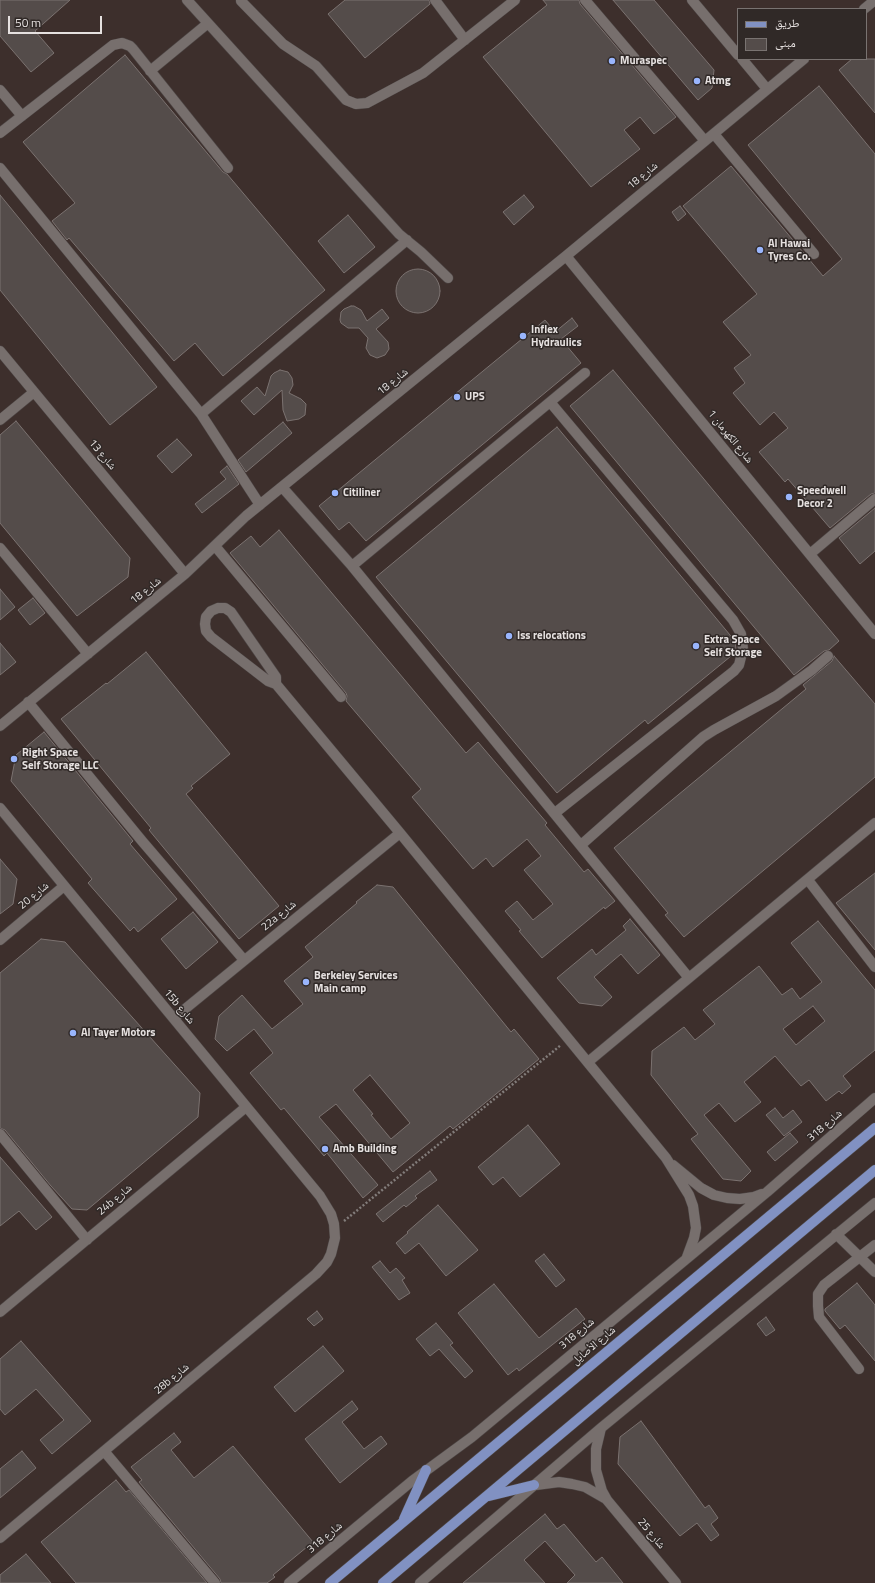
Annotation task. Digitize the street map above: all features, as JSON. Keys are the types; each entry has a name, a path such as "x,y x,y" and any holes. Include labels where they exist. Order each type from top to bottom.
{"main road":[{"name":"شارع الأصايل","path":"330,1583 875,1128"},
{"path":"383,1583 875,1170"},
{"path":"402,1523 426,1470"},
{"path":"487,1496 534,1485"}],"street":[{"path":"187,0 207,24 399,234 448,278"},
{"path":"435,0 465,40"},
{"path":"242,1 283,44 316,66 346,100 356,104 367,103 423,73 515,0"},
{"path":"585,0 705,141"},
{"path":"692,0 737,54"},
{"path":"865,8 875,0"},
{"path":"150,71 207,24"},
{"path":"0,133 113,45 122,43 130,46 228,168"},
{"path":"743,60 767,90"},
{"name":"شارع 18","path":"0,726 185,574 233,528 260,505 566,256 803,60"},
{"path":"0,90 22,116"},
{"path":"714,134 814,254"},
{"path":"0,168 201,414 260,505"},
{"path":"201,414 407,240"},
{"name":"شارع الكهرمان 1","path":"566,256 875,634"},
{"name":"شارع 13","path":"0,351 185,574"},
{"path":"352,566 585,373"},
{"path":"0,420 34,392"},
{"path":"550,402 736,624 741,634 743,649 739,665 734,671 556,813"},
{"path":"282,487 352,566 556,813 689,978"},
{"path":"810,554 875,499"},
{"path":"215,546 341,697"},
{"path":"0,548 88,654"},
{"path":"276,684 270,683 211,637 206,631 205,624 206,617 211,611 218,608 225,608 232,612 276,677 276,684 666,1158 689,1196 695,1216 694,1238 686,1259"},
{"path":"581,845 703,737 720,726 776,696 812,670 828,656"},
{"path":"28,702 142,841 244,960"},
{"name":"15b شارع","path":"0,808 320,1196 326,1205 334,1227"},
{"path":"588,1062 875,824"},
{"name":"22a شارع","path":"174,1018 400,833"},
{"path":"808,880 875,967"},
{"name":"شارع 20","path":"0,940 64,886"},
{"name":"شارع 318","path":"289,1583 426,1470 472,1437 767,1192 875,1098"},
{"name":"24b شارع","path":"0,1312 246,1107"},
{"path":"0,1134 87,1240"},
{"path":"666,1158 701,1188 714,1195 740,1199 754,1197 767,1192"},
{"path":"420,1583 601,1428 875,1202"},
{"name":"28b شارع","path":"0,1538 322,1269 334,1246 334,1227"},
{"path":"836,1234 875,1272"},
{"path":"859,1368 819,1317 818,1294 824,1285 875,1245"},
{"name":"شارع 25","path":"601,1428 596,1449 596,1470 600,1486 607,1500 676,1583"},
{"path":"104,1451 215,1583"},
{"name":"شارع 25","path":"534,1485 546,1483 572,1484 585,1487 607,1500"}],"path":[{"path":"334,1227 568,1039"}],"shaded area":[{"path":"0,0 875,0 875,1583 0,1583"}],"building":[{"path":"0,0 70,0 35,31 54,53 31,72 0,36"},
{"path":"345,0 429,0 430,4 365,58 328,14"},
{"path":"543,0 579,0 580,4 676,117 654,134 640,117 624,130 640,149 591,187 483,57 547,5"},
{"path":"613,0 654,0 714,70 712,88 698,100"},
{"path":"125,55 325,290 223,376 195,343 174,361 69,238 67,240 52,221 75,203 23,142"},
{"path":"875,59 875,113 839,70 851,60"},
{"path":"819,86 875,154 875,493 871,494 830,528 788,479 785,482 759,452 788,428 774,412 760,425 733,393 745,383 734,368 751,355 723,322 757,294 683,206 731,166 823,276 842,259 748,145"},
{"path":"0,195 157,387 110,425 0,290"},
{"path":"524,195 534,207 514,225 503,212"},
{"path":"680,206 686,214 678,221 672,212"},
{"path":"348,215 375,247 344,273 318,241"},
{"path":"418,269 430,273 436,279 440,291 436,303 430,309 418,313 406,309 400,303 396,291 400,279 406,273"},
{"path":"351,306 361,310 367,321 382,309 389,318 376,329 388,342 389,349 385,355 377,358 370,355 366,348 368,338 359,328 348,328 341,323 341,312"},
{"path":"572,318 578,326 561,339 581,363 366,541 349,522 339,530 319,506 545,320 555,332"},
{"path":"280,370 288,372 292,378 293,385 289,393 301,399 306,404 305,415 299,419 287,421 283,410 282,390 254,415 241,401 257,387 265,396 271,376"},
{"path":"613,370 839,641 794,675 570,406"},
{"path":"16,421 130,558 128,577 77,616 0,523 0,435"},
{"path":"283,422 292,433 246,472 238,460"},
{"path":"557,427 735,641 736,652 648,724 645,720 557,793 376,577"},
{"path":"177,439 192,455 172,473 157,456"},
{"path":"227,466 239,484 202,513 195,504 226,479 220,472"},
{"path":"875,508 875,551 860,564 839,538"},
{"path":"279,530 466,753 478,742 547,823 545,825 584,872 588,869 615,901 605,909 604,907 542,958 519,931 521,930 505,911 517,901 533,920 553,904 524,870 541,856 527,839 493,867 486,858 473,869 412,797 421,789 346,701 346,693 230,553 251,536 260,547"},
{"path":"0,589 15,607 0,620"},
{"path":"33,598 45,613 30,625 18,610"},
{"path":"0,643 16,662 0,675"},
{"path":"146,652 230,754 191,786 193,788 186,794 279,906 239,939 149,830 151,828 61,719"},
{"path":"834,656 875,704 875,777 684,937 665,915 668,913 614,848 806,689 803,685 832,661"},
{"path":"44,732 133,841 130,844 177,899 138,932 134,927 130,931 88,883 92,879 11,781 16,755"},
{"path":"0,859 17,879 13,904 0,914"},
{"path":"875,873 875,950 836,903"},
{"path":"377,885 393,887 511,1032 514,1029 539,1059 453,1129 450,1126 393,1172 336,1104 319,1117 378,1185 363,1198 327,1153 324,1156 284,1108 281,1110 250,1073 273,1053 254,1029 227,1051 215,1039 219,1016 242,995 272,1029 303,1004 284,981 313,957 305,947 357,903 356,902","holes":["370,1075 410,1123 391,1139 353,1090"]},
{"path":"193,912 218,942 186,969 161,939"},
{"path":"630,919 660,955 638,974 621,954 594,977 612,997 602,1006 579,1003 557,978 592,949 596,955 626,930 623,926"},
{"path":"818,921 875,990 875,1050 843,1076 851,1086 842,1094 839,1091 826,1101 809,1080 801,1086 775,1056 744,1082 761,1102 735,1122 719,1103 704,1115 751,1171 741,1181 723,1179 691,1139 698,1134 651,1075 652,1051 684,1027 695,1040 715,1024 703,1010 759,966 782,995 792,988 800,999 822,982 791,943","holes":["813,1006 825,1021 796,1045 783,1029"]},
{"name":"Al Tayer Motors","path":"41,939 65,942 200,1093 198,1117 87,1210 72,1209 5,1130 0,1128 0,973"},
{"path":"775,1108 783,1118 793,1110 802,1122 784,1136 766,1115"},
{"path":"528,1125 560,1164 520,1197 503,1177 493,1185 478,1167"},
{"path":"790,1133 798,1142 775,1161 767,1152"},
{"path":"0,1157 52,1217 36,1230 19,1211 0,1226"},
{"path":"430,1171 437,1180 415,1196 417,1198 406,1207 404,1205 383,1222 376,1214"},
{"path":"438,1205 478,1250 446,1276 419,1243 405,1254 396,1243"},
{"path":"544,1254 565,1280 556,1287 535,1261"},
{"path":"380,1261 390,1273 396,1268 405,1278 402,1280 410,1293 399,1300 372,1267"},
{"path":"857,1283 875,1305 875,1361 845,1325 840,1329 825,1311 825,1309"},
{"path":"494,1284 539,1338 576,1308 585,1319 519,1371 517,1368 508,1375 458,1313"},
{"path":"317,1311 323,1319 314,1326 307,1319"},
{"path":"766,1317 775,1330 766,1336 757,1324"},
{"path":"436,1323 453,1343 450,1345 473,1371 465,1378 439,1349 430,1356 416,1339"},
{"path":"21,1341 91,1421 52,1454 40,1440 64,1420 36,1389 5,1415 0,1409 0,1359"},
{"path":"323,1346 344,1371 295,1412 274,1387"},
{"path":"352,1401 358,1409 342,1422 364,1449 381,1436 387,1444 340,1483 305,1439"},
{"path":"641,1421 705,1508 709,1505 718,1518 711,1524 719,1535 711,1541 697,1523 680,1536 618,1464 620,1437"},
{"path":"174,1433 181,1442 171,1450 194,1478 233,1446 313,1542 273,1575 275,1577 267,1583 221,1583 220,1579 139,1482 142,1480 131,1467"},
{"path":"22,1451 36,1468 0,1498 0,1469"},
{"path":"116,1480 126,1492 129,1490 207,1583 76,1583 41,1542"},
{"path":"545,1514 557,1529 564,1524 596,1562 602,1557 623,1583 567,1583 575,1575 545,1541 524,1560 545,1583 463,1583"},
{"path":"26,1554 51,1583 0,1583 0,1575"}],"place":[{"name":"Muraspec","path":"612,61"},
{"name":"Atmg","path":"697,81"},
{"name":"Al Hawai Tyres Co.","path":"760,250"},
{"name":"Inflex Hydraulics","path":"523,336"},
{"name":"UPS","path":"457,397"},
{"name":"Citiliner","path":"335,493"},
{"name":"Speedwell Decor 2","path":"789,497"},
{"name":"Iss relocations","path":"509,636"},
{"name":"Extra Space Self Storage","path":"696,646"},
{"name":"Right Space Self Storage LLC","path":"14,759"},
{"name":"Berkeley Services Main camp","path":"306,982"},
{"name":"Al Tayer Motors","path":"73,1033"},
{"name":"Amb Building","path":"325,1149"}]}
